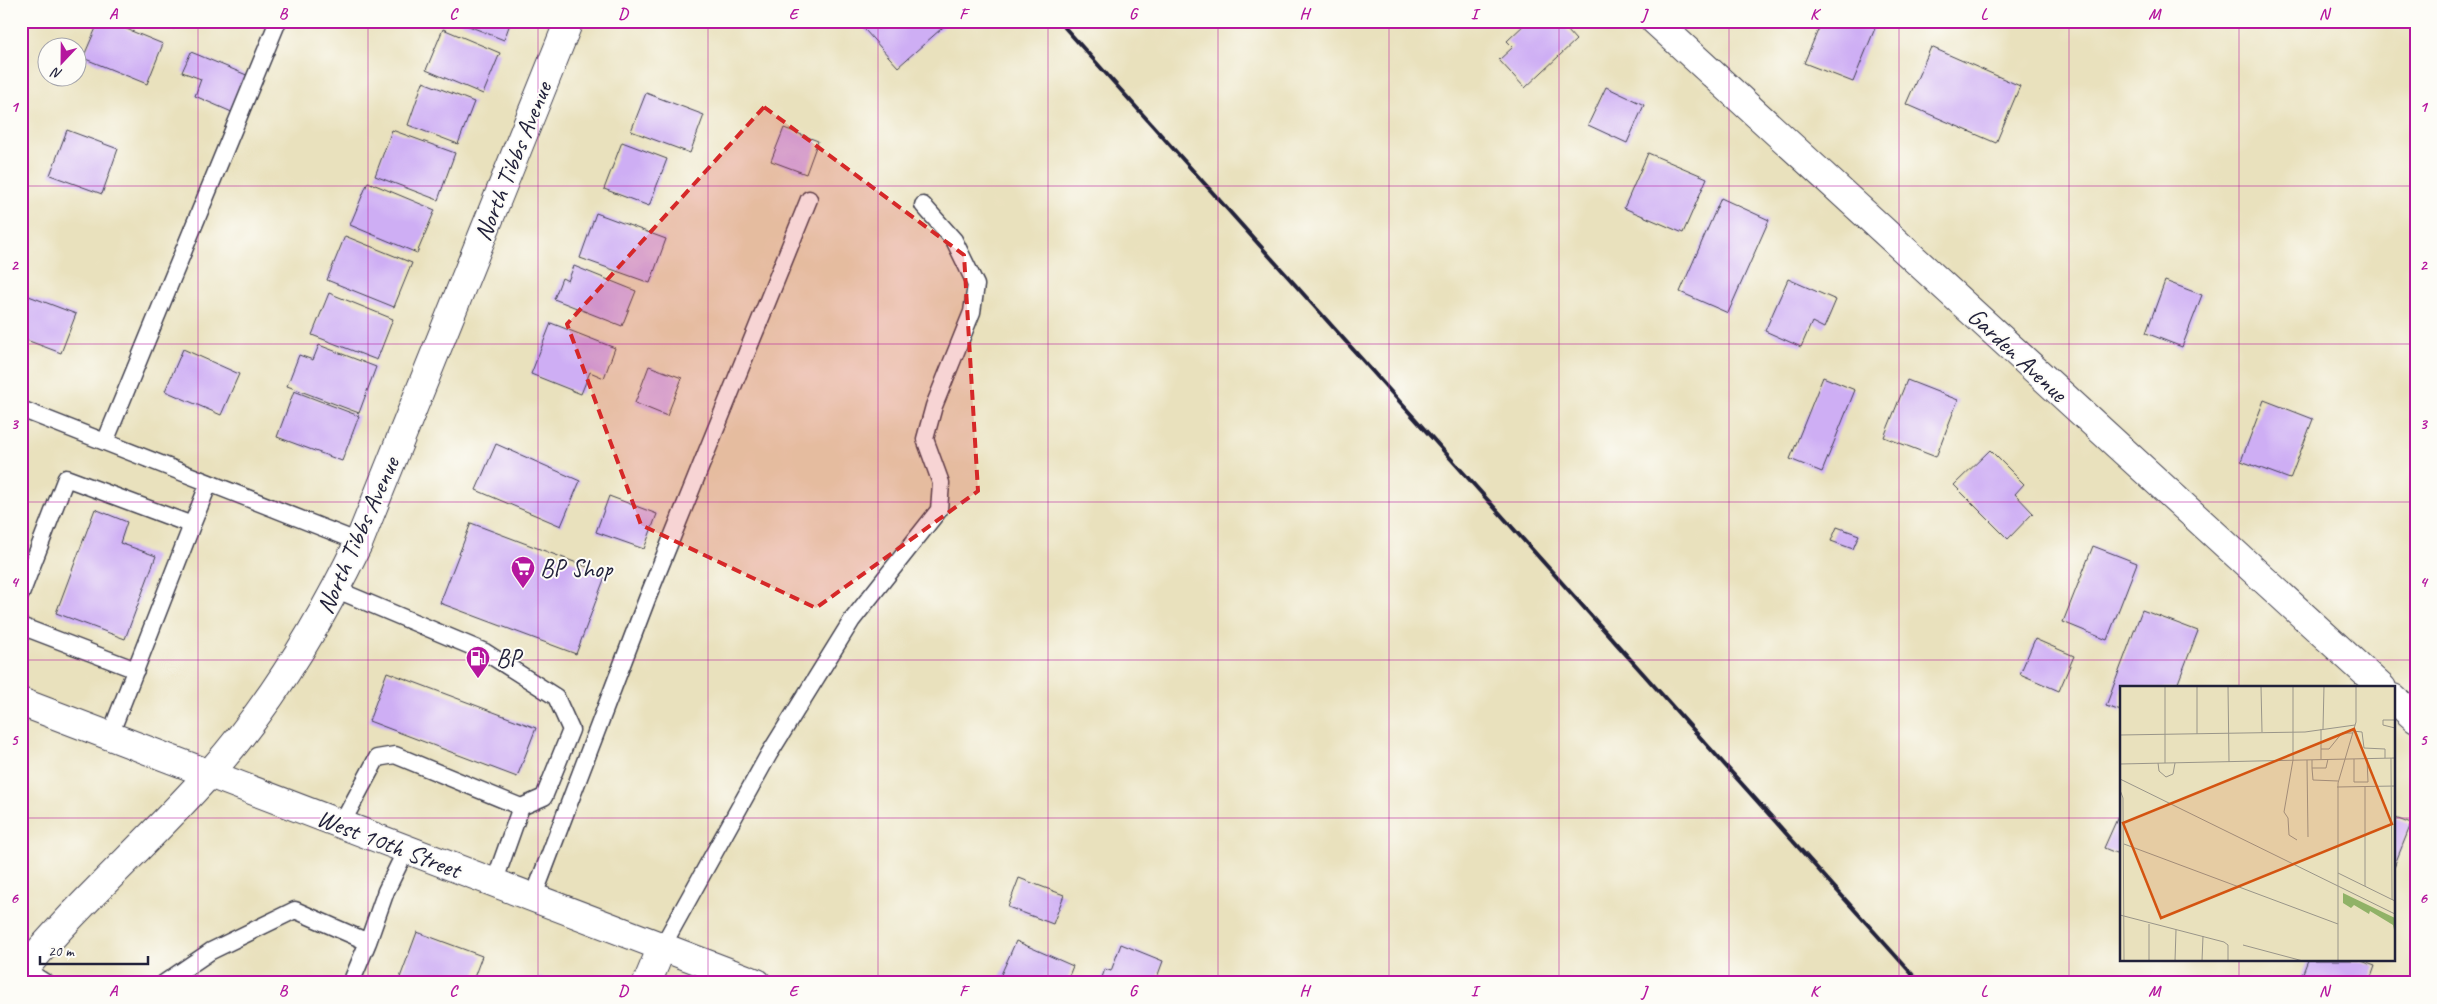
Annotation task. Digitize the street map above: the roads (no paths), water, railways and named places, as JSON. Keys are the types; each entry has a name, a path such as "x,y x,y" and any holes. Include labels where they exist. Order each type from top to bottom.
{"street":[{"name":"North Tibbs Avenue","path":"30,975 47,943 210,774 271,695 323,614 359,542 569,21"},
{"name":"Garden Avenue","path":"1655,21 2380,686"},
{"path":"2394,699 2416,719"},
{"name":"West 10th Street","path":"21,702 757,983"},
{"path":"648,983 662,947"}],"lane":[{"path":"106,442 278,21"},
{"path":"533,898 647,599 809,199"},
{"path":"662,947 769,754 852,620 939,510 941,483 926,439 934,406 972,312 976,285 954,240 923,205"},
{"path":"21,409 359,542"},
{"path":"21,594 66,478 192,525"},
{"path":"110,735 209,483"},
{"path":"335,589 485,652 556,697 571,730 544,796 521,807 494,883"},
{"path":"21,626 136,670"},
{"path":"341,825 377,758 396,755 521,807"},
{"path":"351,983 386,891 406,850"},
{"path":"164,983 211,950 295,910 368,942"}],"railway":[{"path":"1059,21 1920,983"}],"place":[{"name":"BP Shop","path":"523,589"},
{"name":"BP","path":"478,679"}]}
